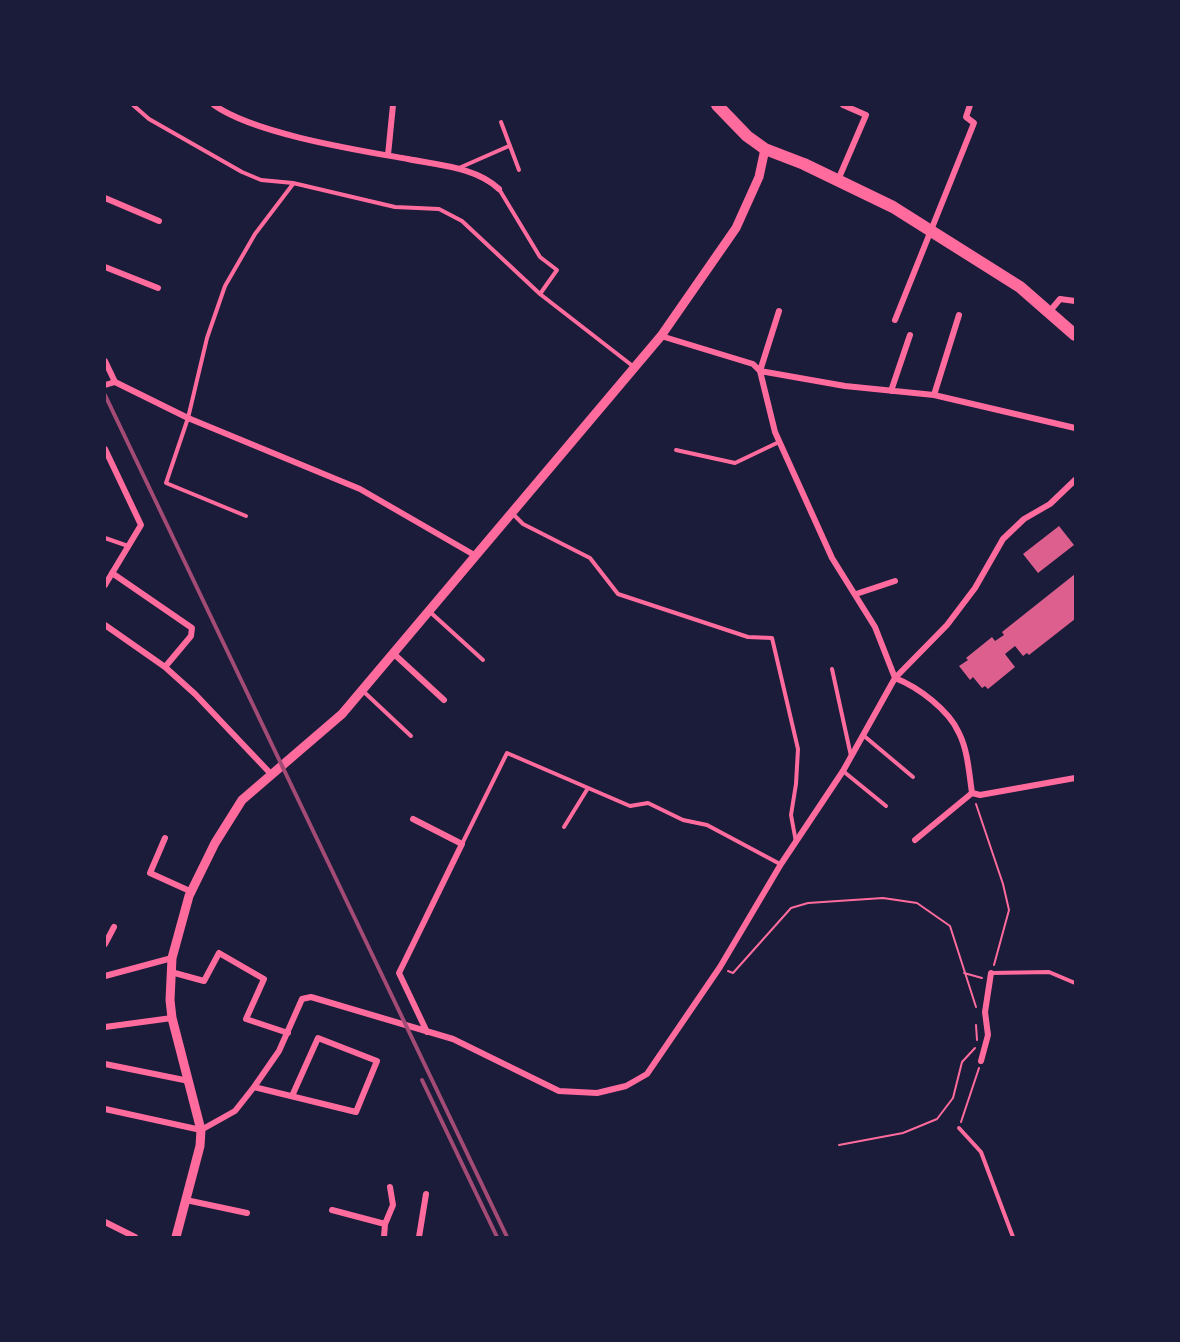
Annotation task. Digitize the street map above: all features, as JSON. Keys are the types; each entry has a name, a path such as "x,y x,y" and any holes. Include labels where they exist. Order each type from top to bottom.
{"main road":[{"path":"717,105 747,136 765,149 838,180 893,207 930,229 1020,287 1075,335"}],"street":[{"path":"214,105 255,124 388,155 459,168 491,181 499,189"},
{"path":"388,155 393,105"},
{"path":"838,180 866,115 843,105"},
{"path":"895,320 974,123 966,117 969,105"},
{"path":"176,1237 200,1146 201,1130 172,1018 172,958 192,892 215,843 242,800 270,773 342,714 661,336 736,228 759,177 765,149"},
{"path":"105,198 159,221"},
{"path":"105,267 158,288"},
{"path":"1050,311 1060,299 1075,301"},
{"path":"760,371 778,311"},
{"path":"934,395 959,315"},
{"path":"891,390 910,335"},
{"path":"661,336 753,364 760,371 779,442 832,558 875,627 896,678 909,683 941,709 959,732 972,793"},
{"path":"105,361 110,383 360,489 476,556"},
{"path":"760,371 934,395 1075,428"},
{"path":"105,449 141,525 105,585"},
{"path":"105,1109 201,1130 235,1111 254,1087 288,1033 302,999 311,997 381,1020 453,1039 559,1091 597,1094 626,1086 647,1074 720,967 781,864 843,771 896,678 947,625 975,588 1003,540 1024,519 1050,504 1075,480"},
{"path":"112,573 192,628 192,636 165,668"},
{"path":"856,594 895,581"},
{"path":"105,625 165,668 195,694 270,773"},
{"path":"394,654 444,700"},
{"path":"972,793 980,795 1075,778"},
{"path":"915,840 972,793"},
{"path":"413,819 462,844 399,973 427,1032"},
{"path":"165,838 150,873 192,892"},
{"path":"105,944 114,927"},
{"path":"171,972 204,981 219,953 264,979 246,1019 288,1033"},
{"path":"105,976 172,958"},
{"path":"981,1061 988,1035 985,1012 990,976"},
{"path":"105,1027 172,1018"},
{"path":"254,1087 356,1112 378,1061 318,1038 292,1096"},
{"path":"105,1064 189,1081"},
{"path":"384,1237 385,1224 393,1205 390,1187"},
{"path":"420,1237 426,1194"},
{"path":"186,1200 247,1213"},
{"path":"332,1210 385,1224"},
{"path":"105,1222 135,1237"}],"lane":[{"path":"133,105 149,119 242,172 261,180 293,183 395,207 439,209 462,221 540,294 635,368"},
{"path":"501,123 519,170"},
{"path":"459,168 509,146"},
{"path":"246,516 166,483 188,418 207,338 225,285 255,234 293,183"},
{"path":"499,189 540,257 557,270 540,294"},
{"path":"676,450 735,463 779,442"},
{"path":"512,513 524,524 590,558 618,594 748,637 772,638 798,749 791,815 796,842"},
{"path":"105,538 128,546"},
{"path":"429,611 483,660"},
{"path":"832,669 851,757"},
{"path":"362,690 411,736"},
{"path":"863,735 913,777"},
{"path":"462,844 507,753 630,806 648,803 683,820 707,825 781,864"},
{"path":"843,771 886,806"},
{"path":"564,827 588,788"},
{"path":"990,976 1049,972 1075,983"},
{"path":"959,1128 981,1152 1012,1237"}],"path":[{"path":"964,973 990,976 999,953 1009,910 1003,884 972,793"},
{"path":"720,967 733,973 791,908 808,903 883,898 917,903 950,926 976,1007 977,1046 962,1062 953,1098 937,1119 903,1132 839,1145"},
{"path":"959,1128 981,1061"}],"building":[{"path":"1059,526 1074,545 1038,573 1023,554"},
{"path":"1075,574 1075,619 1029,655 1027,653 1023,656 1015,646 1005,654 1015,667 988,689 985,686 982,688 973,677 970,680 959,666 968,660 966,658 992,637 995,641 1004,635 1002,632"}],"railway":[{"path":"105,395 507,1237"},
{"path":"422,1080 497,1237"}]}
